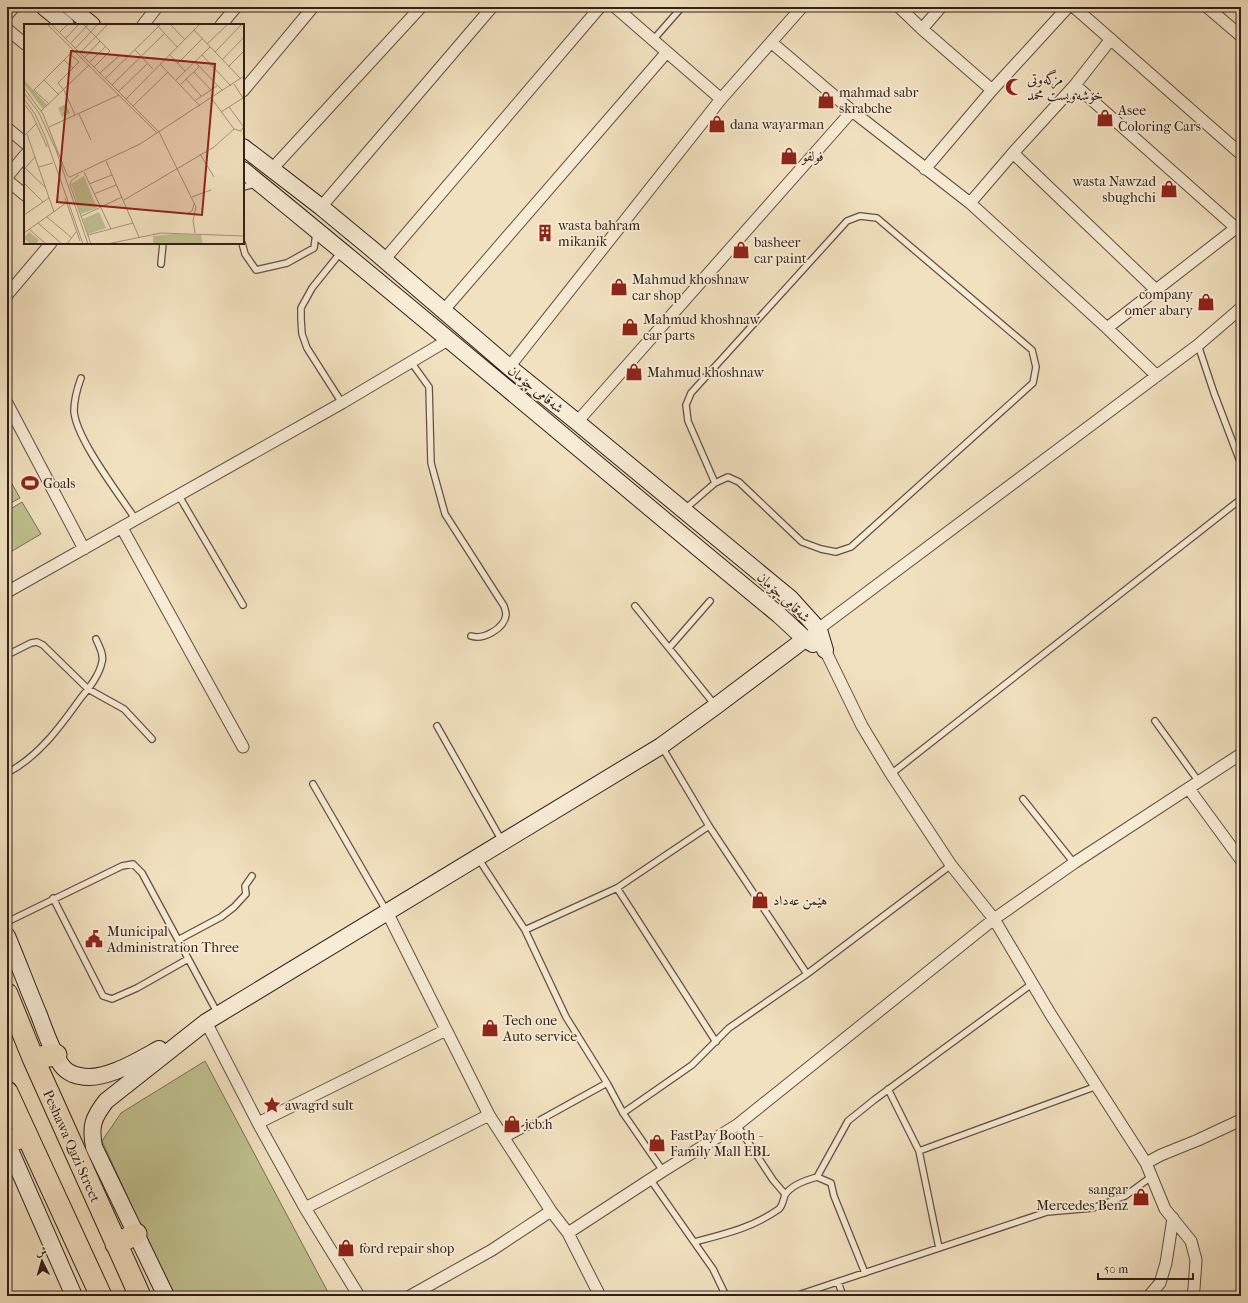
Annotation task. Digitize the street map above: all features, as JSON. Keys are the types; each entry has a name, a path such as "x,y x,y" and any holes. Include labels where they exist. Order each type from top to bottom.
{"highway":[{"name":"Peshawa Qazi Street","path":"7,994 33,1058 140,1296"},
{"path":"33,1058 56,1055"},
{"path":"7,1092 101,1296"},
{"path":"7,1143 26,1135"},
{"path":"116,1244 136,1234"}],"street":[{"path":"7,15 14,7"},
{"path":"44,7 65,24"},
{"path":"144,24 157,7"},
{"path":"222,24 236,7"},
{"path":"244,90 313,7"},
{"path":"272,169 421,7"},
{"path":"321,207 492,7"},
{"path":"384,260 600,7"},
{"path":"615,7 721,99"},
{"path":"509,367 721,99 802,7"},
{"path":"900,7 922,29 992,90"},
{"path":"922,29 941,7"},
{"path":"925,168 992,90 1068,7"},
{"path":"1074,7 1241,154"},
{"path":"1208,7 1241,36"},
{"path":"78,9 91,24"},
{"path":"7,29 24,43"},
{"path":"970,203 1074,85 1111,39"},
{"path":"771,42 852,111 970,203 1107,328 1157,376"},
{"path":"443,311 666,52"},
{"path":"1074,85 1238,226 1107,328"},
{"path":"577,422 852,111"},
{"path":"7,128 24,142"},
{"name":"شەقامی چۆمان","path":"244,147 321,207 509,367 791,599 819,630 825,650"},
{"path":"1013,153 1156,290"},
{"path":"24,156 7,179 24,194"},
{"name":"شەقامی چۆمان","path":"244,171 316,231 342,250 779,615 805,639 825,650"},
{"path":"282,202 294,186"},
{"path":"7,295 50,244"},
{"path":"7,936 60,1064 70,1073 81,1077 101,1075 134,1063 207,1022 661,746 819,630 1157,376 1198,345 1241,308"},
{"path":"7,592 342,403 448,340"},
{"path":"7,403 84,549"},
{"path":"122,528 243,747"},
{"path":"779,615 791,599"},
{"path":"825,650 862,726 891,774 951,865 994,919 1051,1015 1146,1163 1166,1208 1191,1241 1196,1260 1194,1289 1192,1296"},
{"path":"568,1233 737,1125 994,919 1074,863 1241,754"},
{"path":"1189,788 1241,860"},
{"path":"386,912 488,1115 551,1211 568,1233 600,1296"},
{"path":"207,1022 258,1123 305,1208 359,1296"},
{"path":"166,1296 94,1147 92,1136 94,1118 106,1101 207,1022"},
{"path":"258,1123 446,1030"},
{"path":"305,1208 488,1115"},
{"path":"1146,1163 1241,1120"},
{"path":"7,1143 74,1296"},
{"path":"410,1296 492,1250 551,1211"},
{"path":"1149,1296 1160,1283 1166,1263 1173,1218"}],"lane":[{"path":"653,40 682,7"},
{"path":"244,187 260,184"},
{"path":"683,510 715,483 728,477 739,482 802,542 820,549 836,552 851,547 1033,383 1036,367 1032,350 877,218 860,216 847,221 691,393 686,405 688,421 715,483"},
{"path":"242,244 245,254 256,270 287,263 314,248 316,231"},
{"path":"161,264 163,244"},
{"path":"342,250 312,288 301,308 300,319 302,334 307,348 342,403"},
{"path":"1198,345 1214,393 1241,464"},
{"path":"411,362 429,387 431,463 445,514 504,606 506,614 504,623 495,631 477,638 471,636"},
{"path":"81,378 74,396 74,412 81,433 91,452 136,520"},
{"path":"179,496 243,605"},
{"path":"891,774 1241,499"},
{"path":"669,648 710,601"},
{"path":"635,606 716,706"},
{"path":"7,773 18,767 42,746 66,719 88,689 99,671 102,660 102,652 96,639"},
{"path":"7,655 31,643 37,642 43,645 88,689 124,709 152,739"},
{"path":"1155,721 1199,782"},
{"path":"437,726 503,843"},
{"path":"661,746 709,826 807,974"},
{"path":"313,784 386,912"},
{"path":"1023,799 1074,863"},
{"path":"525,930 617,888 709,826"},
{"path":"478,857 525,930 566,1017 607,1083 623,1113 663,1171"},
{"path":"7,922 53,898 122,866 133,864 142,873 188,959 207,1022"},
{"path":"623,1113 692,1065 729,1028 807,974 951,865"},
{"path":"178,940 221,917 234,907 246,894 245,886 252,876"},
{"path":"617,888 716,1042"},
{"path":"53,898 103,996 112,999 137,988 188,959"},
{"path":"816,1177 848,1121 888,1089 1033,983"},
{"path":"504,1140 607,1083"},
{"path":"918,1150 1097,1086"},
{"path":"888,1089 918,1150 939,1248"},
{"path":"737,1125 773,1180 785,1194"},
{"path":"694,1242 743,1229 761,1221 781,1207 785,1194 801,1181 816,1177 831,1184 834,1196 865,1273"},
{"path":"795,1296 1047,1212 1093,1208 1125,1196 1151,1177"},
{"path":"650,1180 713,1269 726,1296"},
{"path":"838,1282 843,1296"}],"green space":[{"path":"7,475 20,498 7,505"},
{"path":"22,502 41,534 7,554 7,511"},
{"path":"205,1061 330,1296 173,1296 102,1141 121,1113"}],"place":[{"name":"مزگەوتی خۆشەویست محمد","path":"1014,87"},
{"name":"mahmad sabr skrabche","path":"826,100"},
{"name":"Asee Coloring Cars","path":"1105,118"},
{"name":"dana wayarman","path":"717,124"},
{"name":"فولفو","path":"789,156"},
{"name":"wasta Nawzad sbughchi","path":"1169,189"},
{"name":"wasta bahram mikanik","path":"545,233"},
{"name":"basheer car paint","path":"741,250"},
{"name":"Mahmud khoshnaw car shop","path":"619,287"},
{"name":"company omer abary","path":"1206,302"},
{"name":"Mahmud khoshnaw car parts","path":"630,327"},
{"name":"Mahmud khoshnaw","path":"634,372"},
{"name":"Goals","path":"30,483"},
{"name":"هێمن عەداد","path":"760,900"},
{"name":"Municipal Administration Three","path":"94,939"},
{"name":"Tech one Auto service","path":"490,1028"},
{"name":"awagrd sult","path":"272,1105"},
{"name":"jcb.h","path":"512,1124"},
{"name":"FastPay Booth - Family Mall EBL","path":"657,1143"},
{"name":"sangar Mercedes Benz","path":"1141,1197"},
{"name":"ford repair shop","path":"346,1248"}]}
